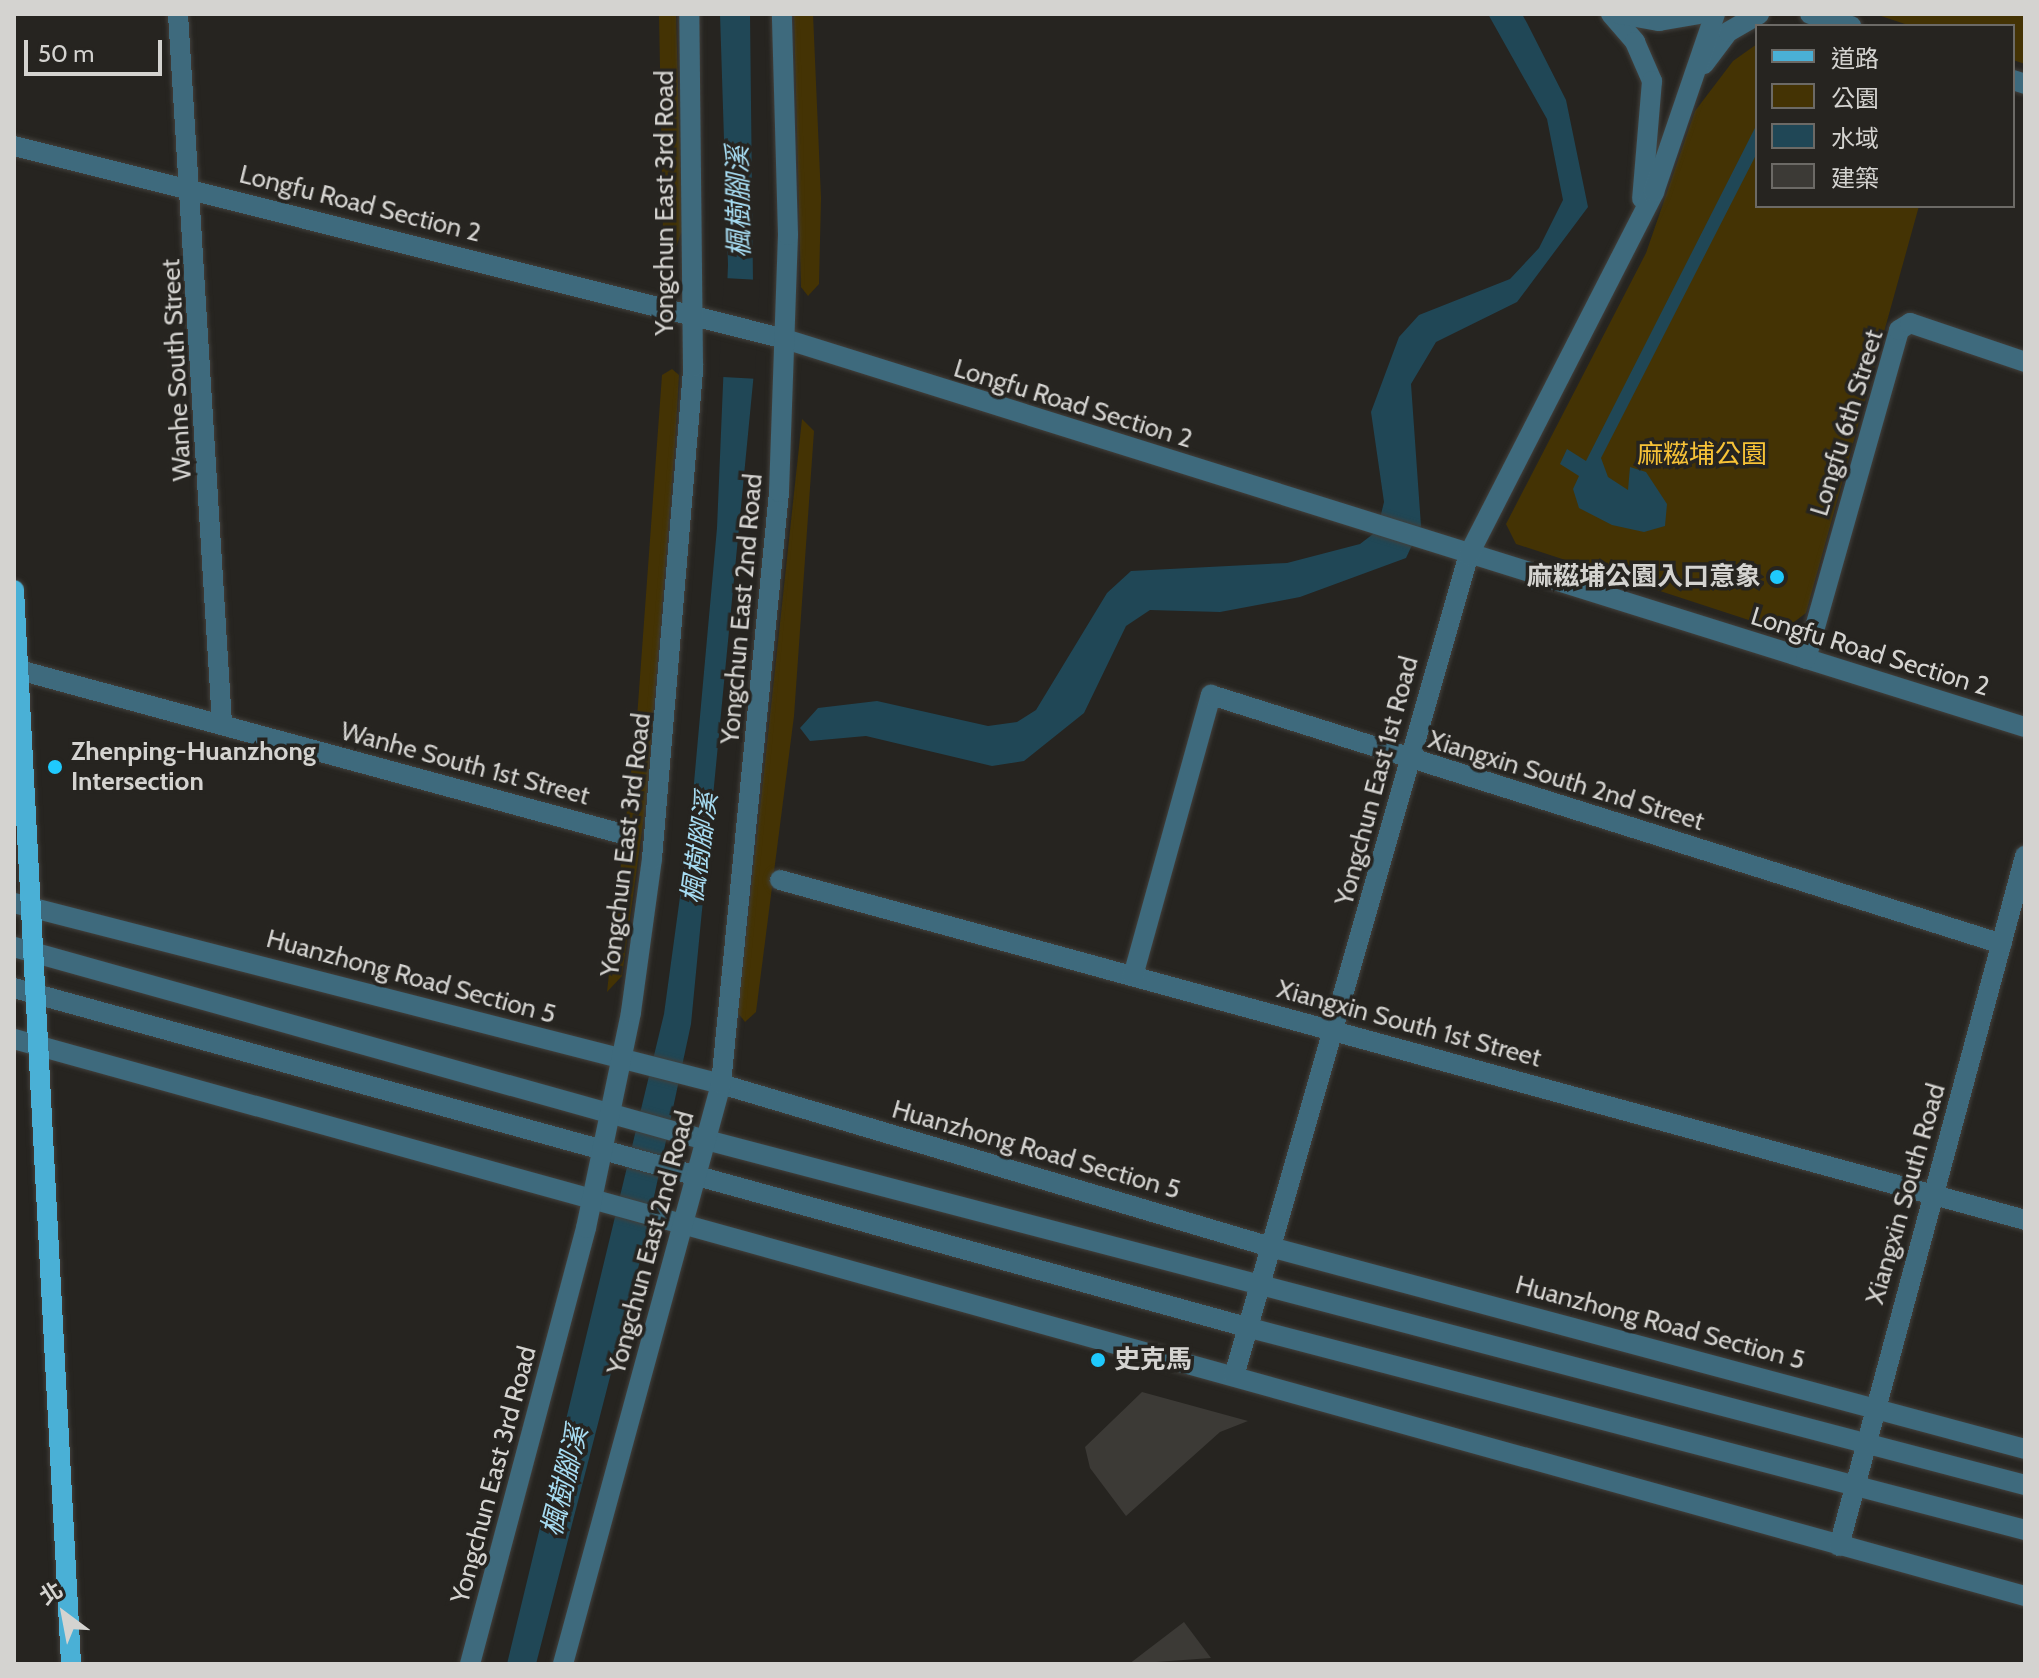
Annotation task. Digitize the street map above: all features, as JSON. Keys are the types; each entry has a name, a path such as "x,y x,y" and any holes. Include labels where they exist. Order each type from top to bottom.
{"main road":[{"path":"14,590 19,670 24,990 39,1046 71,1664"}],"street":[{"name":"Wanhe South Street","path":"178,14 222,724"},
{"name":"Yongchun East 3rd Road","path":"470,1664 592,1199 624,1060 674,664 692,314 689,14"},
{"name":"Yongchun East 2nd Road","path":"563,1664 673,1223 715,1082 744,885 768,626 785,339 782,14"},
{"name":"Yongchun East 1st Road","path":"1611,14 1635,42 1652,81 1638,227"},
{"path":"1619,14 1659,21 1698,14"},
{"name":"Yongchun East 1st Road","path":"1234,1376 1274,1248 1408,761 1469,554 1638,227 1715,14"},
{"path":"1693,81 1728,32 1759,14"},
{"path":"1810,14 1844,24"},
{"name":"Longfu Road Section 2","path":"14,146 785,339 1346,518 2025,727"},
{"name":"Longfu 6th Street","path":"1806,659 1899,330 1910,323 2025,362"},
{"name":"Wanhe South 1st Street","path":"19,670 619,833"},
{"name":"Xiangxin South 2nd Street","path":"1133,976 1211,695 1365,741 1408,761 2002,944"},
{"name":"Xiangxin South Road","path":"1839,1546 1858,1486 1874,1407 2025,856"},
{"name":"Xiangxin South 1st Street","path":"780,880 2025,1220"},
{"name":"Huanzhong Road Section 5","path":"22,905 715,1082 1274,1248 2025,1449"},
{"path":"23,950 698,1137 2025,1485"},
{"path":"24,990 1250,1328 2025,1530"},
{"path":"14,1039 2025,1596"}],"green space":[{"path":"659,14 676,14 682,231 676,247 664,242 663,230"},
{"path":"794,14 813,14 821,198 819,284 808,296 801,287"},
{"path":"1875,14 2025,14 2025,64 2015,61 2015,24 1905,24"},
{"name":"麻糍埔公園","path":"1755,45 1755,208 1918,208 1806,613 1782,631 1516,544 1506,524 1646,253 1695,111 1733,61"},
{"path":"672,369 679,375 675,444 646,802 622,976 607,992 637,718 662,375"},
{"path":"802,419 814,431 794,716 756,1012 745,1022 738,1013"}],"water":[{"name":"楓樹腳溪","path":"720,14 750,14 754,372 691,1024 642,1253 536,1664 507,1664 664,1014 691,816 717,528 728,265"},
{"path":"1488,14 1522,14 1527,23 1566,100 1588,207 1517,302 1436,342 1411,384 1421,526 1406,558 1300,597 1220,612 1150,610 1126,626 1084,713 1024,761 992,766 866,736 810,741 800,728 818,708 877,701 988,726 1017,722 1036,710 1107,593 1131,571 1287,563 1360,544 1377,531 1384,502 1371,412 1399,337 1419,315 1510,279 1539,248 1563,200 1547,119"},
{"path":"1755,128 1755,157 1601,458 1608,477 1628,490 1630,467 1646,472 1667,504 1665,526 1644,532 1612,525 1579,508 1573,489 1579,476 1560,464 1567,449 1586,461"}],"pier":[{"path":"724,278 760,280 755,379 719,377"}],"building":[{"path":"1142,1392 1248,1421 1220,1432 1126,1516 1090,1468 1085,1447"},
{"path":"1184,1622 1211,1658 1129,1664"}],"place":[{"name":"麻糍埔公園入口意象","path":"1777,577"},
{"name":"Zhenping-Huanzhong Intersection","path":"55,767"},
{"name":"史克馬","path":"1098,1360"}]}
